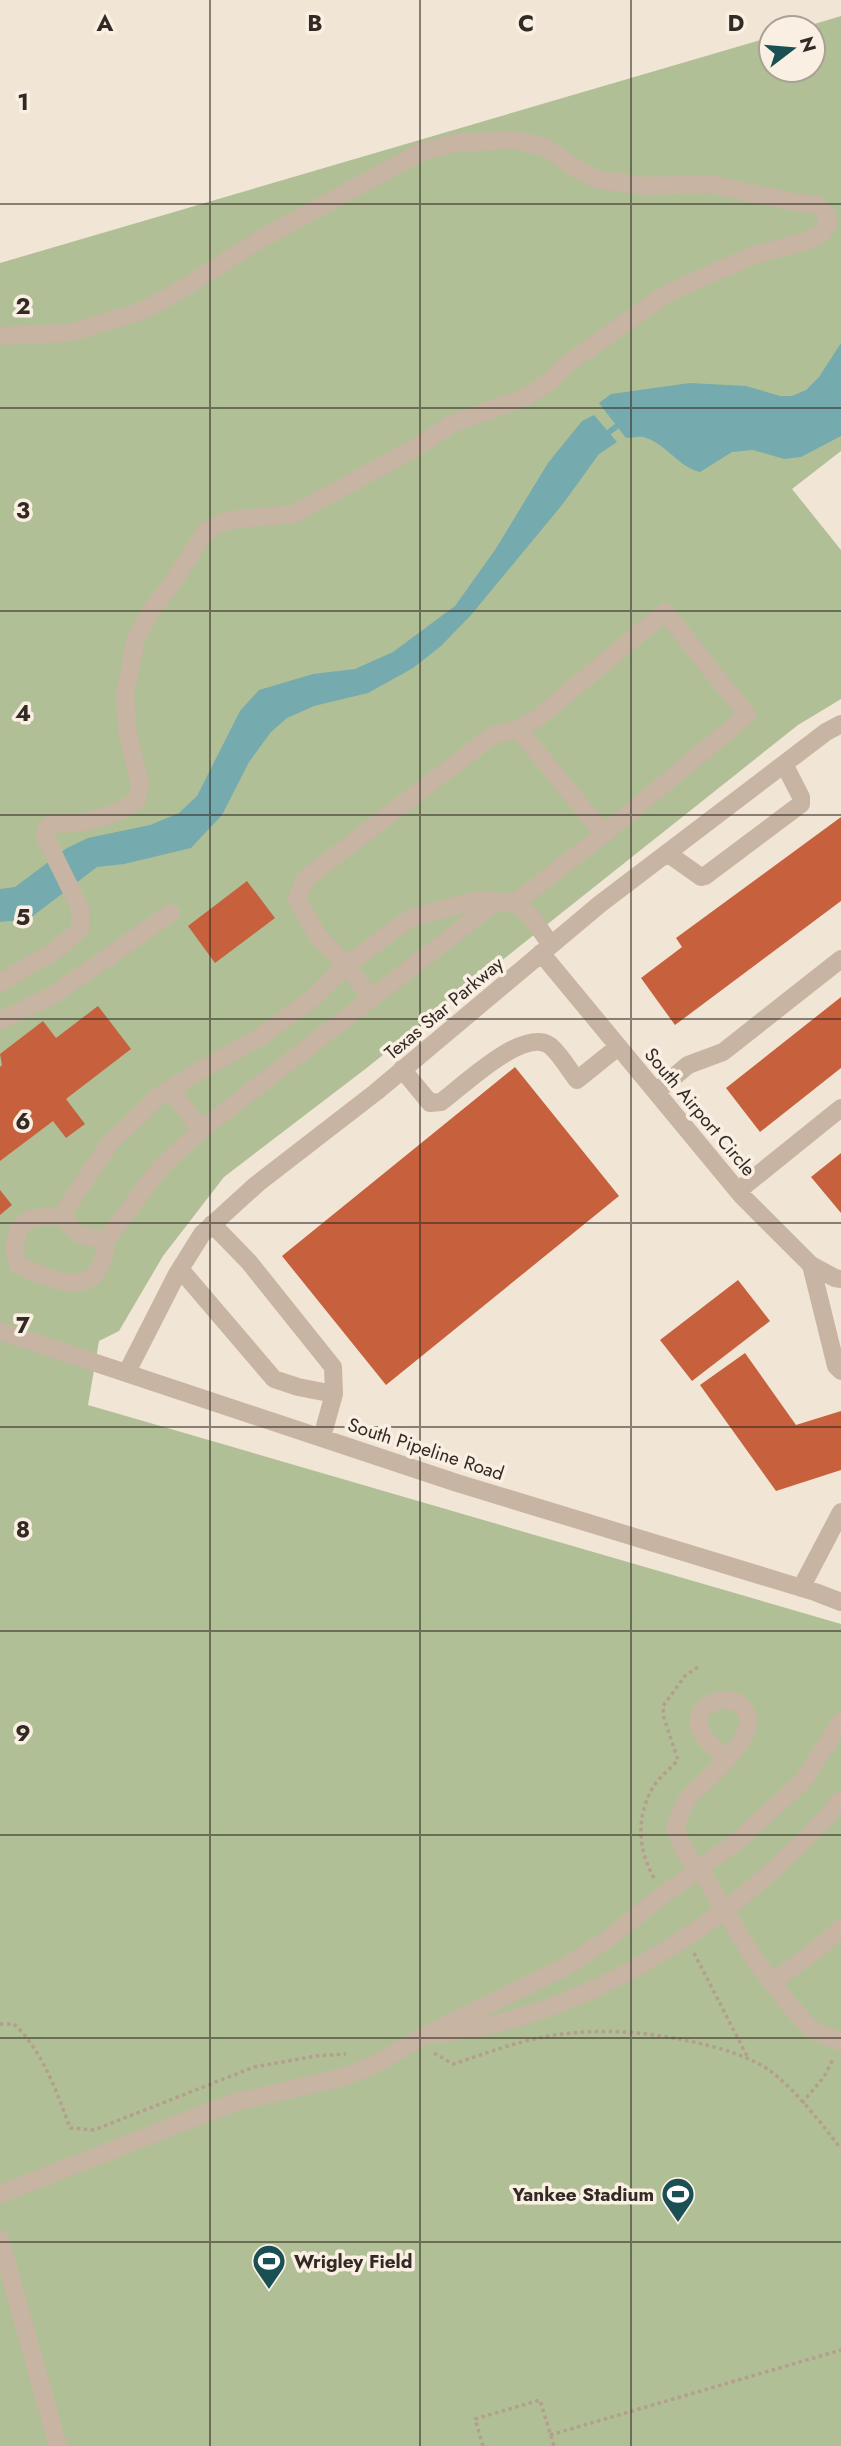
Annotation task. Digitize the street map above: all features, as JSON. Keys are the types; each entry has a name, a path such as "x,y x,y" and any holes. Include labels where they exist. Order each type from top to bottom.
{"street":[{"path":"0,336 69,333 136,313 164,300 259,240 421,152 455,143 515,140 545,147 598,180 647,186 710,184 817,205 827,215 828,222 823,232 810,240 751,256 668,293 565,365 550,381 526,397 451,424 415,448 294,514 223,522 205,532 173,583 151,611 136,638 125,696 127,729 140,784 137,800 116,814 62,824 52,823 47,827 45,837 79,908 80,929 59,948 0,984"},
{"path":"61,1216 110,1143 159,1096 260,1037 312,999 346,965 411,918 478,900 515,904 747,715 664,612 538,717 518,729 493,735 305,879 296,899 318,936 346,965 372,999"},
{"name":"Texas Star Parkway","path":"127,1372 180,1269 202,1234 212,1224 257,1184 402,1069 600,904 841,723"},
{"path":"518,729 604,834"},
{"path":"667,853 701,877 705,876 801,804 801,797 784,764"},
{"path":"61,1216 31,1219 20,1227 13,1251 18,1265 47,1278 77,1283 90,1280 99,1270 106,1251 106,1240 161,1167 201,1130 496,902"},
{"name":"South Airport Circle","path":"515,904 530,915 546,950 618,1046 738,1191 811,1265 841,1279"},
{"path":"0,1021 53,995 171,913"},
{"path":"656,1092 688,1065 723,1052 841,959"},
{"path":"402,1069 430,1103 441,1102 514,1047 532,1041 549,1046 577,1080 618,1046"},
{"path":"170,1089 201,1130"},
{"path":"738,1191 841,1108"},
{"path":"61,1216 80,1235 106,1240"},
{"path":"212,1224 248,1262 333,1367 334,1394 322,1437"},
{"path":"811,1265 836,1366 841,1371"},
{"path":"180,1269 274,1379 334,1394"},
{"name":"South Pipeline Road","path":"0,1331 457,1483 841,1602"},
{"path":"801,1588 841,1512"},
{"path":"0,2194 232,2103 340,2078 372,2066 426,2035 565,1967 608,1939 734,1844 803,1781 841,1721"},
{"path":"726,1758 686,1800 675,1828 686,1854 700,1868 755,1960 786,2002 813,2030 839,2041"},
{"path":"426,2035 472,2030 541,2010 619,1977 726,1911 822,1823 841,1800"},
{"path":"772,1982 820,1948 841,1928"},
{"path":"0,2239 58,2446"}],"path":[{"path":"802,2102 824,2077 839,2041"},
{"path":"550,2435 841,2350"},
{"path":"483,2446 475,2418 540,2400 554,2446"}],"green space":[{"path":"841,16 841,451 792,489 841,550 841,699 798,725 364,1070 224,1177 163,1256 119,1331 99,1341 88,1405 841,1624 841,2446 0,2446 0,263 757,41 757,84 827,84 827,20"}],"water":[{"path":"841,343 841,436 801,457 784,459 753,450 732,452 700,472 685,465 651,440 641,437 626,438 599,403 611,394 690,383 746,386 780,396 792,396 806,390 819,377"},
{"path":"594,415 617,442 599,454 562,505 471,615 441,646 413,668 368,693 314,706 287,718 271,732 249,762 222,815 191,848 124,864 97,867 29,919 0,922 0,889 15,887 67,848 88,838 150,825 179,813 197,796 240,711 259,690 313,674 355,669 393,652 455,606 495,550 548,463 582,421"}],"building":[{"path":"841,817 841,901 675,1025 641,978 682,947 676,938"},
{"path":"247,881 275,918 215,963 188,926"},
{"path":"841,997 841,1068 760,1132 726,1088"},
{"path":"98,1006 131,1049 66,1099 85,1124 66,1138 53,1121 0,1161 0,1054 43,1021 56,1038"},
{"path":"515,1067 619,1196 386,1385 282,1256"},
{"path":"841,1153 841,1213 811,1177"},
{"path":"0,1190 12,1205 0,1215"},
{"path":"738,1280 770,1321 692,1381 660,1340"},
{"path":"745,1353 796,1425 841,1411 841,1470 776,1491 700,1385"}],"waterway":[{"path":"603,437 622,422"}],"place":[{"name":"Yankee Stadium","path":"678,2224"},
{"name":"Wrigley Field","path":"269,2291"}]}
